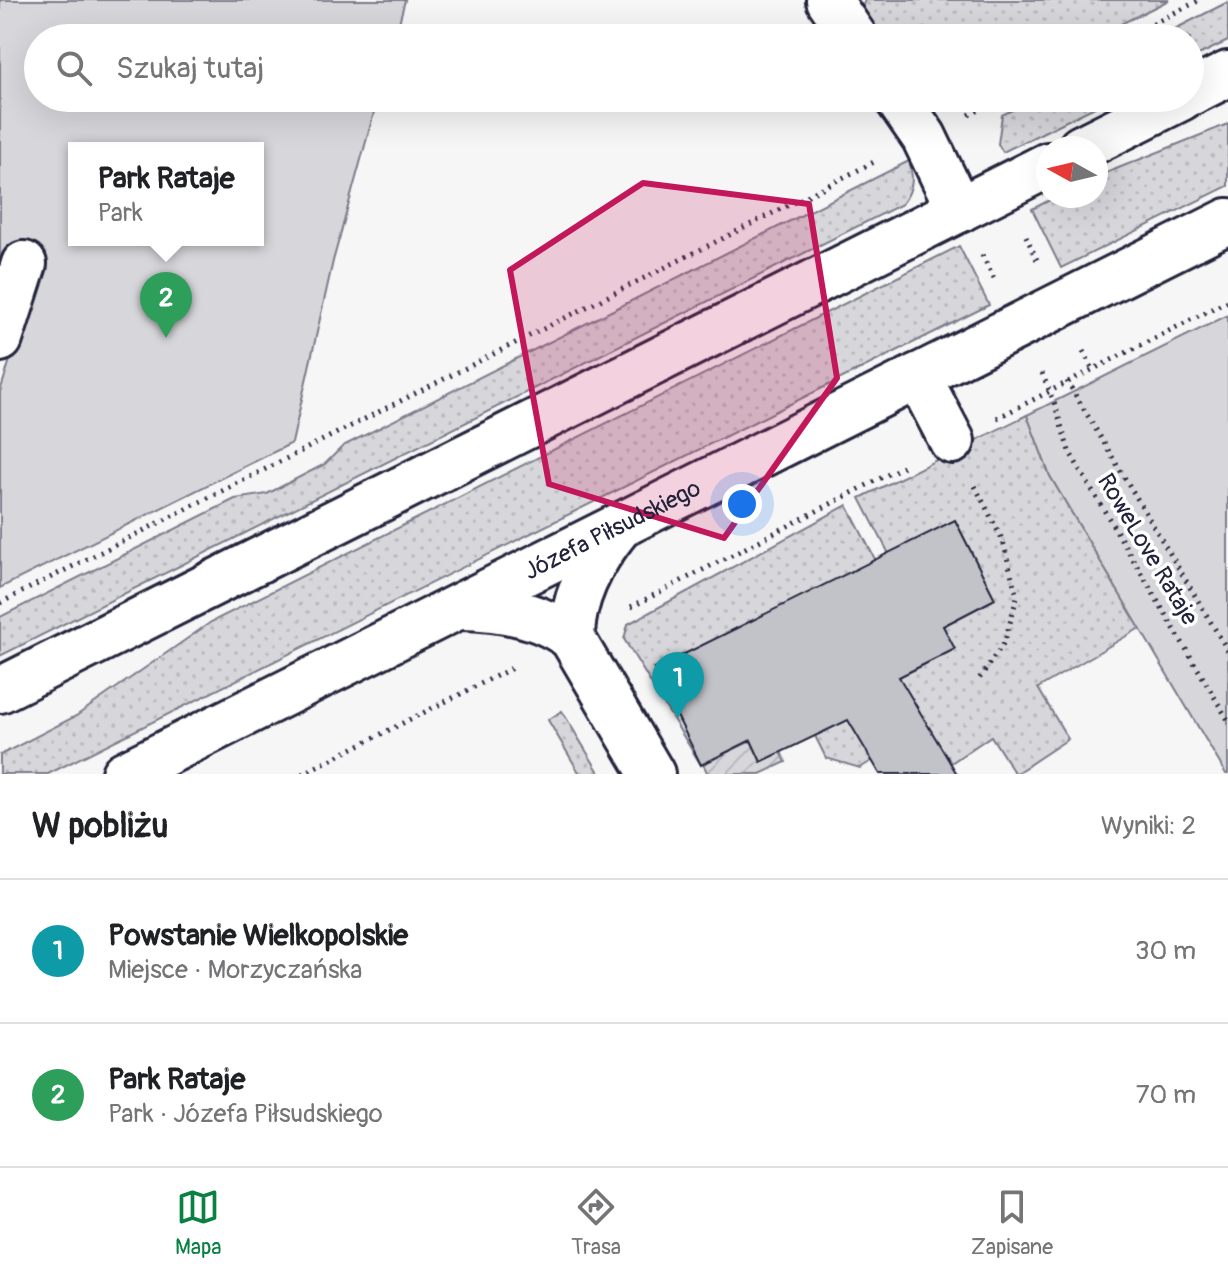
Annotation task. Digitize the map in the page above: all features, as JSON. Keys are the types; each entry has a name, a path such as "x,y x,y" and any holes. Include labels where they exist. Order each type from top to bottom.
{"street":[{"path":"829,0 845,24"},
{"path":"1204,86 1228,74"},
{"path":"907,112 924,137 959,210"},
{"path":"1105,136 1153,112"},
{"path":"0,690 1036,171"},
{"name":"Józefa Piłsudskiego","path":"124,774 1228,221"},
{"path":"1154,258 1228,247"},
{"path":"0,339 24,264"},
{"path":"918,376 952,441"},
{"path":"572,638 574,608 580,592 596,558 619,527"},
{"path":"458,607 489,608 528,617 552,625 572,638 652,774"}],"path":[{"path":"1152,24 1200,0"},
{"path":"976,112 966,117 1092,368"},
{"path":"0,603 924,137"},
{"path":"302,774 1228,301"},
{"path":"1067,381 1228,651"},
{"name":"RoweLove Rataje","path":"1050,390 1069,451 1228,720"},
{"path":"952,441 1003,541 1017,597 1005,641 977,682"}],"highlighted area":[{"path":"643,183 809,204 837,378 724,538 549,484 510,270"}],"shaded area":[{"path":"0,0 405,0 399,24 24,24 24,112 374,112 333,261 292,443 0,588 0,392 39,267 0,283"},
{"path":"865,0 1169,0 1121,24 868,24 863,5"},
{"path":"1228,2 1228,41 1204,52 1204,24 1185,24"},
{"path":"1008,112 1084,112 1003,152 998,144 1002,115"},
{"path":"1228,124 1228,186 1061,268 1032,209 1108,208 1108,172"},
{"path":"909,161 912,184 902,204 0,656 0,617 235,499 267,494 325,464 343,446"},
{"path":"959,246 989,305 48,774 0,774 0,755 76,716 211,622"},
{"path":"1228,315 1226,774 1050,476 1027,415"},
{"path":"1027,415 1050,476 1140,628 1038,688 1068,739 1015,774 991,736 951,763 928,727 860,768 826,758 815,736 896,650 908,673 954,649 943,626 995,599 955,520 889,554 860,498"},
{"path":"847,505 876,561 701,765 624,639 628,624"},
{"path":"562,711 600,774 580,774 548,720"},
{"path":"751,741 761,762 781,752 786,762 760,774 708,774 703,764"}],"building":[{"path":"955,520 995,599 943,626 955,649 899,677 957,774 880,774 848,720 761,762 751,740 701,765 654,669"}],"place":[{"name":"Park Rataje","path":"166,338"},
{"name":"Powstanie Wielkopolskie","path":"678,718"}]}
